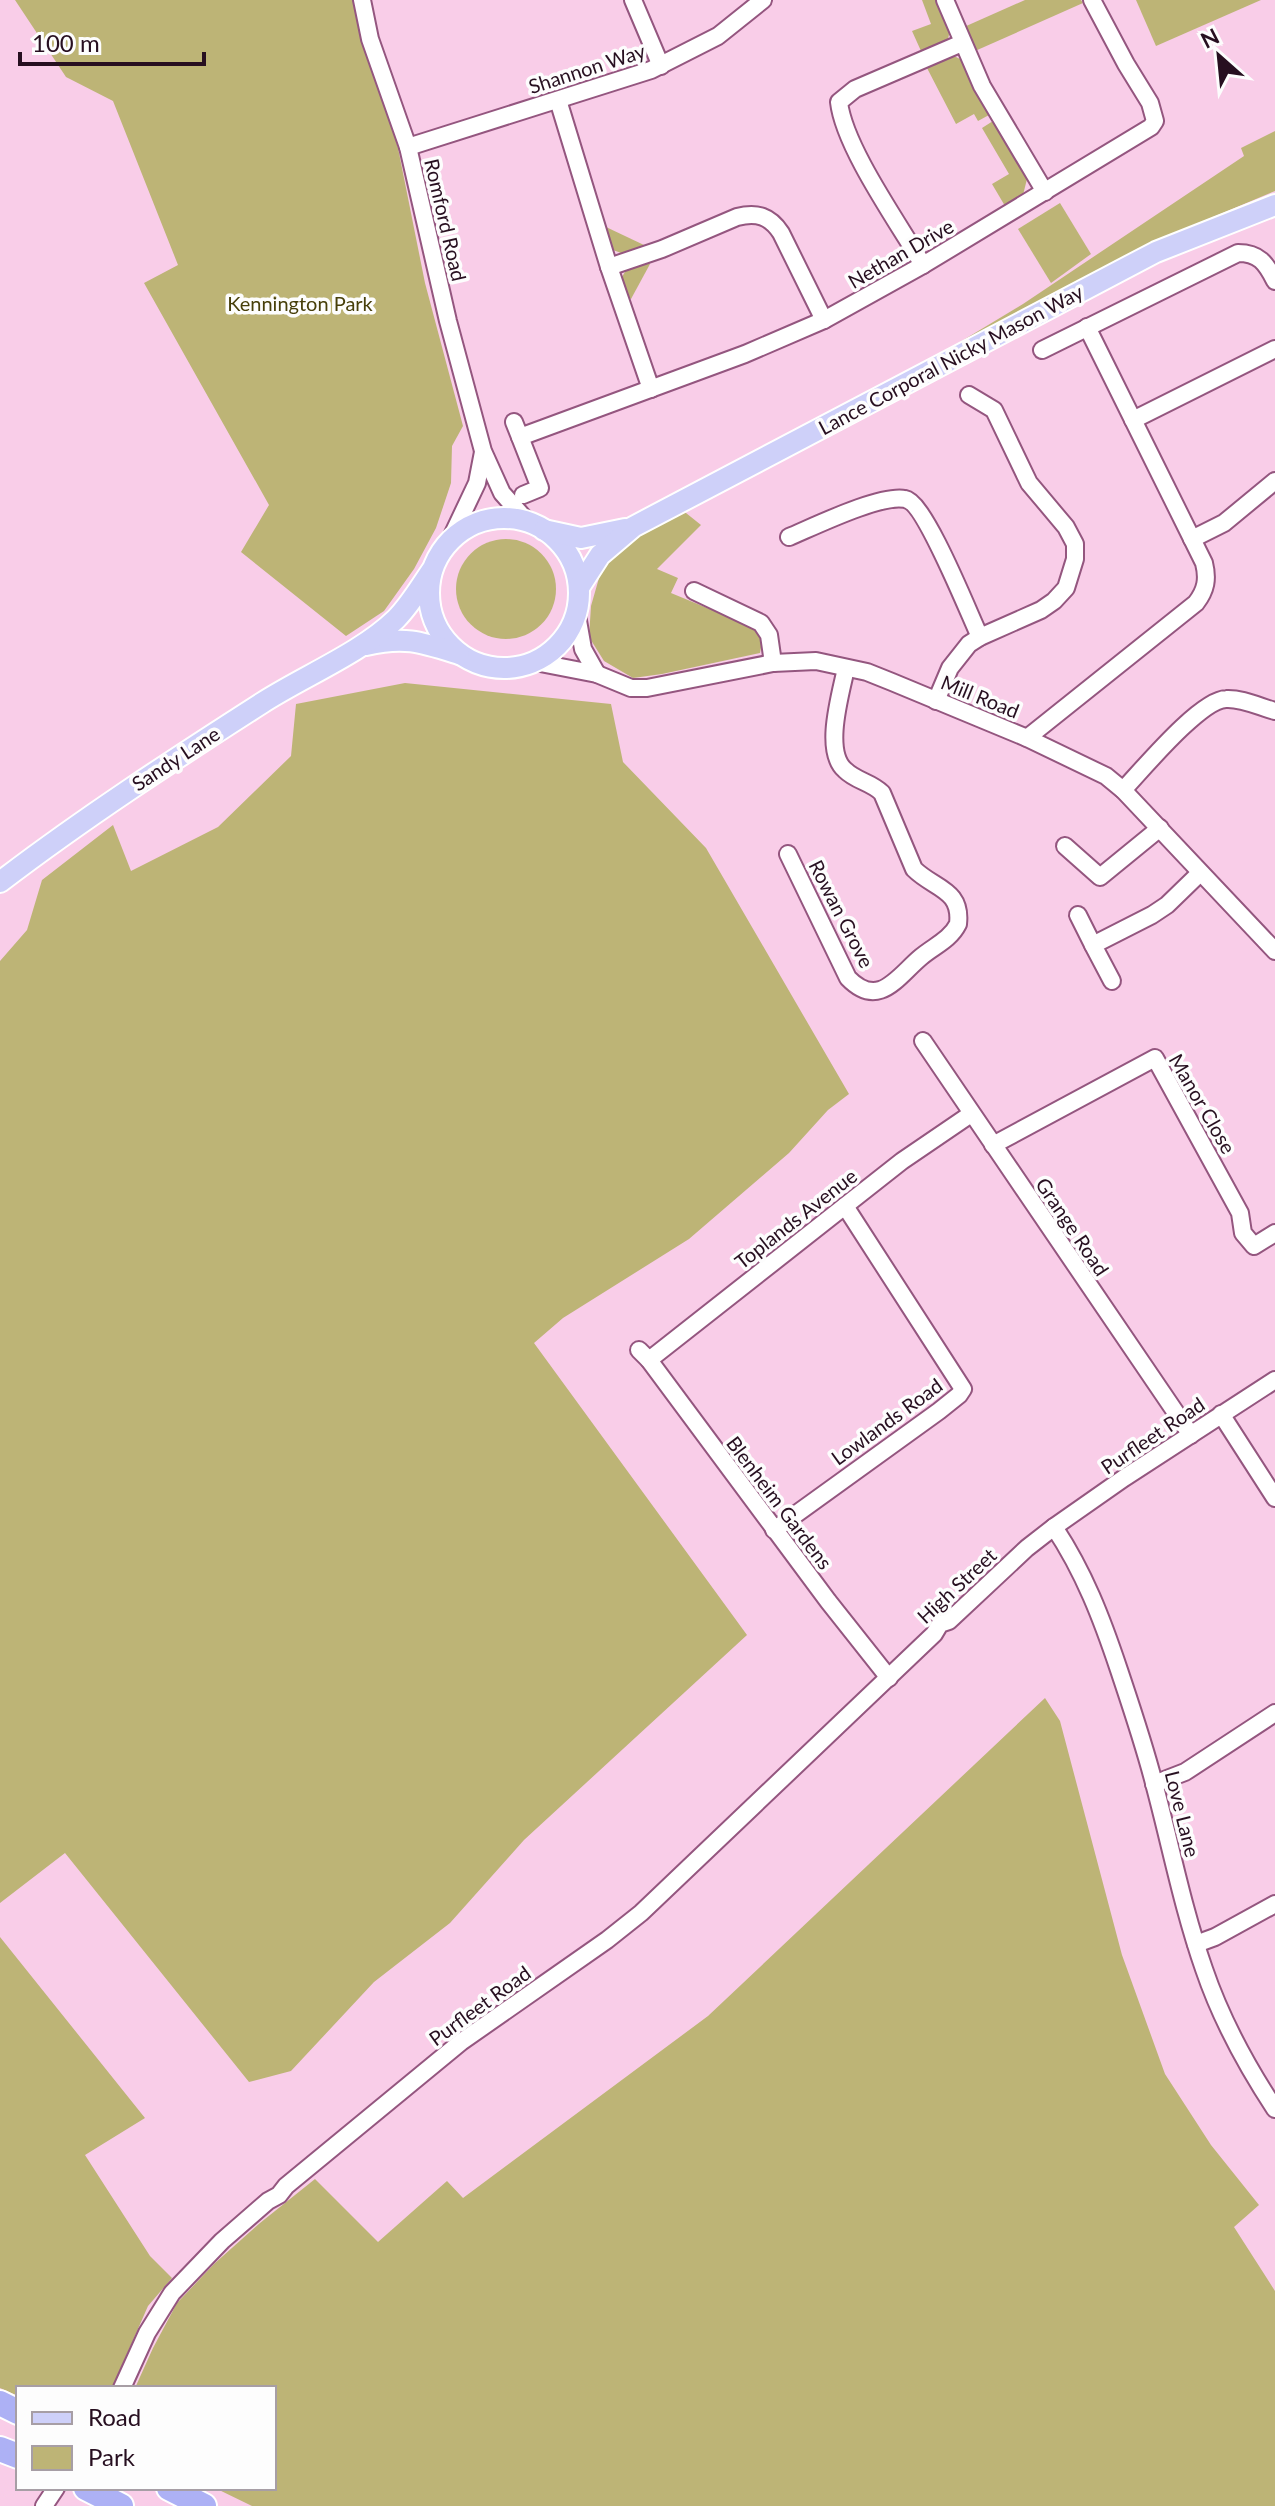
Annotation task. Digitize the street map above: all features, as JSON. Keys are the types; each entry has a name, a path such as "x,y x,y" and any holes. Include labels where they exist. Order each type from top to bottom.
{"highway":[{"path":"90,2490 121,2506"},
{"path":"173,2490 204,2506"}],"main road":[{"name":"Lance Corporal Nicky Mason Way","path":"580,586 600,555 633,527 1156,252 1275,205"},
{"path":"491,519 535,525 567,553 576,569 580,586 577,615 565,638 535,662 514,668 473,663 459,654 442,633 433,616 430,601 432,570 450,540 491,519"},
{"name":"Lance Corporal Nicky Mason Way","path":"535,525 581,538 633,527"},
{"name":"Sandy Lane","path":"0,882 120,796 264,701 358,647 398,618 432,570"},
{"name":"Sandy Lane","path":"358,647 384,641 415,640 459,654"}],"street":[{"name":"Romford Road","path":"362,0 370,39 408,147 448,321 483,451 502,493 535,525"},
{"path":"633,0 661,66"},
{"name":"Shannon Way","path":"408,147 661,66 718,36 763,0"},
{"path":"945,0 982,86 1045,192"},
{"name":"Nethan Drive","path":"523,495 540,488 517,430 651,389 824,320 923,265 1151,127 1155,121 1150,103 1092,0"},
{"path":"923,265 867,170 843,120 839,102 855,89 962,43"},
{"path":"558,100 609,267 651,389"},
{"path":"609,267 662,249 737,217 750,214 764,216 781,233 824,320"},
{"path":"1042,350 1238,253 1249,253 1260,258 1275,281"},
{"path":"1027,738 1196,603 1204,593 1208,577 1204,563 1087,327"},
{"path":"1133,420 1275,349"},
{"path":"936,701 958,656 980,637 1041,610 1054,601 1066,588 1072,574 1075,544 1066,527 1029,483 994,410 969,395"},
{"name":"Romford Road","path":"450,540 477,483 483,451"},
{"path":"1192,539 1224,523 1275,481"},
{"path":"789,537 842,513 905,499 914,502 928,524 980,637"},
{"path":"694,591 761,623 769,635 773,663"},
{"path":"577,615 583,649 597,674"},
{"name":"Mill Road","path":"535,662 597,674 631,688 647,688 773,663 816,661 880,677 1027,738 1106,776 1160,828 1275,951"},
{"name":"Rowan Grove","path":"788,854 848,978 867,991 885,989 946,940 958,924 957,904 953,897 914,869 882,793 874,785 847,773 837,759 834,735 846,668"},
{"path":"1123,790 1199,712 1214,702 1232,699 1275,711"},
{"path":"1065,846 1100,877 1160,828"},
{"path":"1093,945 1160,910 1200,873"},
{"path":"1078,915 1112,981"},
{"name":"Grange Road","path":"923,1041 1191,1435"},
{"name":"Manor Close","path":"993,1145 1155,1058 1240,1213 1243,1233 1254,1246 1275,1233"},
{"name":"Toplands Avenue","path":"644,1355 902,1161 971,1114"},
{"name":"Lowlands Road","path":"774,1530 939,1411 963,1389 845,1206"},
{"name":"Blenheim Gardens","path":"644,1355 889,1678"},
{"name":"Purfleet Road","path":"1054,1527 1275,1380"},
{"path":"1221,1414 1275,1498"},
{"name":"High Street","path":"889,1678 934,1634 940,1624 949,1621 1054,1527"},
{"name":"Love Lane","path":"1054,1527 1083,1574 1098,1608 1154,1784 1196,1944 1230,2034 1275,2109"},
{"name":"Purfleet Road","path":"123,2386 147,2333 172,2293 222,2241 461,2042 641,1913 889,1678"},
{"path":"1154,1784 1185,1772 1275,1713"},
{"path":"1196,1944 1275,1904"}],"green space":[{"name":"Kennington Park","path":"15,0 354,0 398,148 425,283 463,426 452,446 451,483 436,528 414,569 384,611 346,636 241,552 269,505 144,283 178,265 113,101 66,77"},
{"path":"922,0 939,0 950,30 948,39 921,51 912,31 931,24"},
{"path":"1025,0 1081,0 1083,3 975,51 964,27"},
{"path":"1136,0 1261,0 1156,46"},
{"path":"954,56 964,61 991,111 978,121 974,114 956,124 927,68"},
{"path":"993,121 1028,173 1025,175 1023,195 1005,206 992,184 1009,174 982,128"},
{"path":"1275,131 1275,191 1168,236 960,342 1023,304 1244,156 1241,148"},
{"path":"1060,203 1091,254 1051,283 1018,229"},
{"path":"606,227 644,245 621,253 613,250"},
{"path":"648,262 650,264 631,299 622,277 626,270"},
{"path":"681,509 701,525 657,569 678,578 671,593 758,629 763,637 760,653 633,678 604,661 589,637 591,606 603,564 631,540"},
{"path":"506,539 534,547 548,561 556,589 548,617 534,631 506,639 478,631 464,617 456,589 464,561 478,547"},
{"path":"405,683 611,704 623,762 706,848 849,1094 828,1110 789,1153 689,1239 563,1318 534,1343 747,1635 524,1840 450,1923 374,1982 291,2071 249,2082 65,1853 0,1903 0,961 27,930 42,880 113,825 131,871 218,827 291,756 296,704"},
{"path":"1045,1698 1060,1721 1122,1955 1165,2074 1211,2145 1259,2205 1234,2227 1275,2291 1275,2506 252,2506 219,2490 276,2490 276,2386 136,2386 177,2303 214,2264 315,2179 378,2242 447,2181 463,2198 708,2016"},
{"path":"0,1937 145,2118 85,2155 150,2256 172,2278 148,2306 113,2386 16,2386 16,2395 0,2388"}]}
